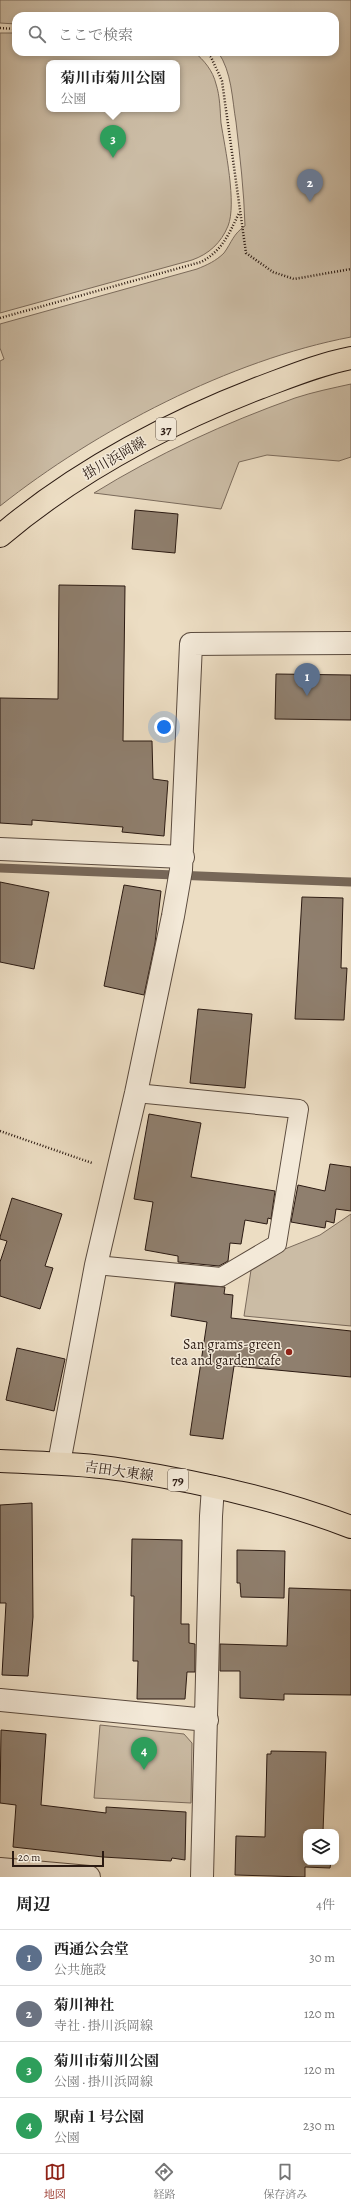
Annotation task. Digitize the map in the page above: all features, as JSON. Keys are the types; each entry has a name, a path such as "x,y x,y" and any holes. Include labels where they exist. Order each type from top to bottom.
{"main road":[{"name":"掛川浜岡線","path":"0,536 55,493 133,445 212,407 290,376 351,358"},
{"name":"吉田大東線","path":"0,1461 60,1463 124,1470 213,1488 328,1518 351,1528"}],"street":[{"path":"60,1463 96,1265 136,1093 181,869 191,644 351,643"},
{"path":"0,849 181,869"},
{"path":"202,1877 211,1516 213,1488"},
{"path":"0,1700 207,1720"},
{"path":"0,1869 89,1877"}],"lane":[{"path":"96,1265 221,1278 277,1244 299,1108 136,1093"}],"path":[{"path":"0,28 12,29"},
{"path":"210,56 222,81 239,212 246,253 282,277 301,279 351,269"},
{"path":"0,318 201,262 214,255 222,246 239,212"},
{"path":"0,1132 117,1171"}],"shaded area":[{"path":"0,0 351,0 351,337 305,348 259,362 166,402 121,425 78,451 0,506 0,361 4,359 0,348 0,324 197,269 221,256 235,235 245,226 242,174 236,122 229,77 220,56 339,56 339,12 12,12 12,24 0,23"},
{"path":"0,33 12,33 12,56 198,56 205,62 215,79 219,98 221,123 231,190 231,204 228,226 222,238 204,255 192,260 0,313"},
{"path":"351,384 351,457 339,461 267,455 239,462 221,509 94,493 142,465 217,429 295,398"},
{"path":"351,1214 351,1326 244,1316 251,1270 285,1249 320,1235"},
{"path":"100,1725 184,1734 192,1743 191,1803 94,1798"}],"building":[{"path":"135,510 178,514 175,553 132,549"},
{"path":"59,585 125,586 123,741 152,741 153,779 168,781 164,836 122,832 123,827 32,820 32,825 0,823 0,698 58,699"},
{"path":"276,674 351,675 351,720 275,719"},
{"path":"0,882 49,892 34,969 0,962"},
{"path":"124,885 161,891 155,943 144,995 104,986"},
{"path":"302,897 343,898 341,968 347,968 344,1020 295,1019"},
{"path":"198,1009 252,1014 245,1088 190,1083"},
{"path":"149,1114 201,1123 191,1177 275,1191 271,1219 268,1218 267,1224 245,1220 241,1244 230,1243 228,1261 219,1266 178,1262 178,1256 145,1250 153,1202 134,1199"},
{"path":"330,1164 351,1167 351,1211 336,1209 334,1223 326,1221 325,1228 291,1222 298,1185 325,1191"},
{"path":"12,1198 62,1214 45,1266 53,1268 40,1309 0,1296 0,1262 7,1241 0,1239 0,1237"},
{"path":"175,1283 225,1287 224,1294 233,1295 231,1318 351,1331 351,1377 234,1366 223,1439 190,1435 207,1322 171,1316"},
{"path":"17,1348 65,1359 54,1411 6,1400"},
{"path":"32,1503 33,1617 28,1676 2,1675 6,1603 0,1603 0,1505"},
{"path":"132,1539 182,1540 181,1624 189,1624 189,1643 195,1644 195,1672 187,1672 185,1699 137,1699 138,1661 133,1661 134,1596 131,1596"},
{"path":"237,1550 285,1551 284,1598 241,1597 240,1583 237,1583"},
{"path":"289,1588 351,1590 351,1695 284,1694 284,1700 240,1698 240,1671 220,1671 220,1644 287,1646"},
{"path":"1,1730 46,1734 41,1805 106,1813 106,1807 186,1812 185,1860 172,1858 171,1861 103,1857 13,1847 16,1805 0,1803"},
{"path":"271,1751 326,1752 323,1829 303,1829 303,1865 330,1865 330,1868 305,1867 305,1877 235,1875 236,1836 265,1837 267,1754 271,1754"}],"waterway":[{"path":"0,868 351,882"}],"place":[{"name":"菊川市菊川公園","path":"113,158"},
{"name":"菊川神社","path":"310,202"},
{"name":"西通公会堂","path":"307,696"},
{"name":"San grams-green tea and garden cafe","path":"289,1352"},
{"name":"駅南１号公園","path":"144,1770"}]}
